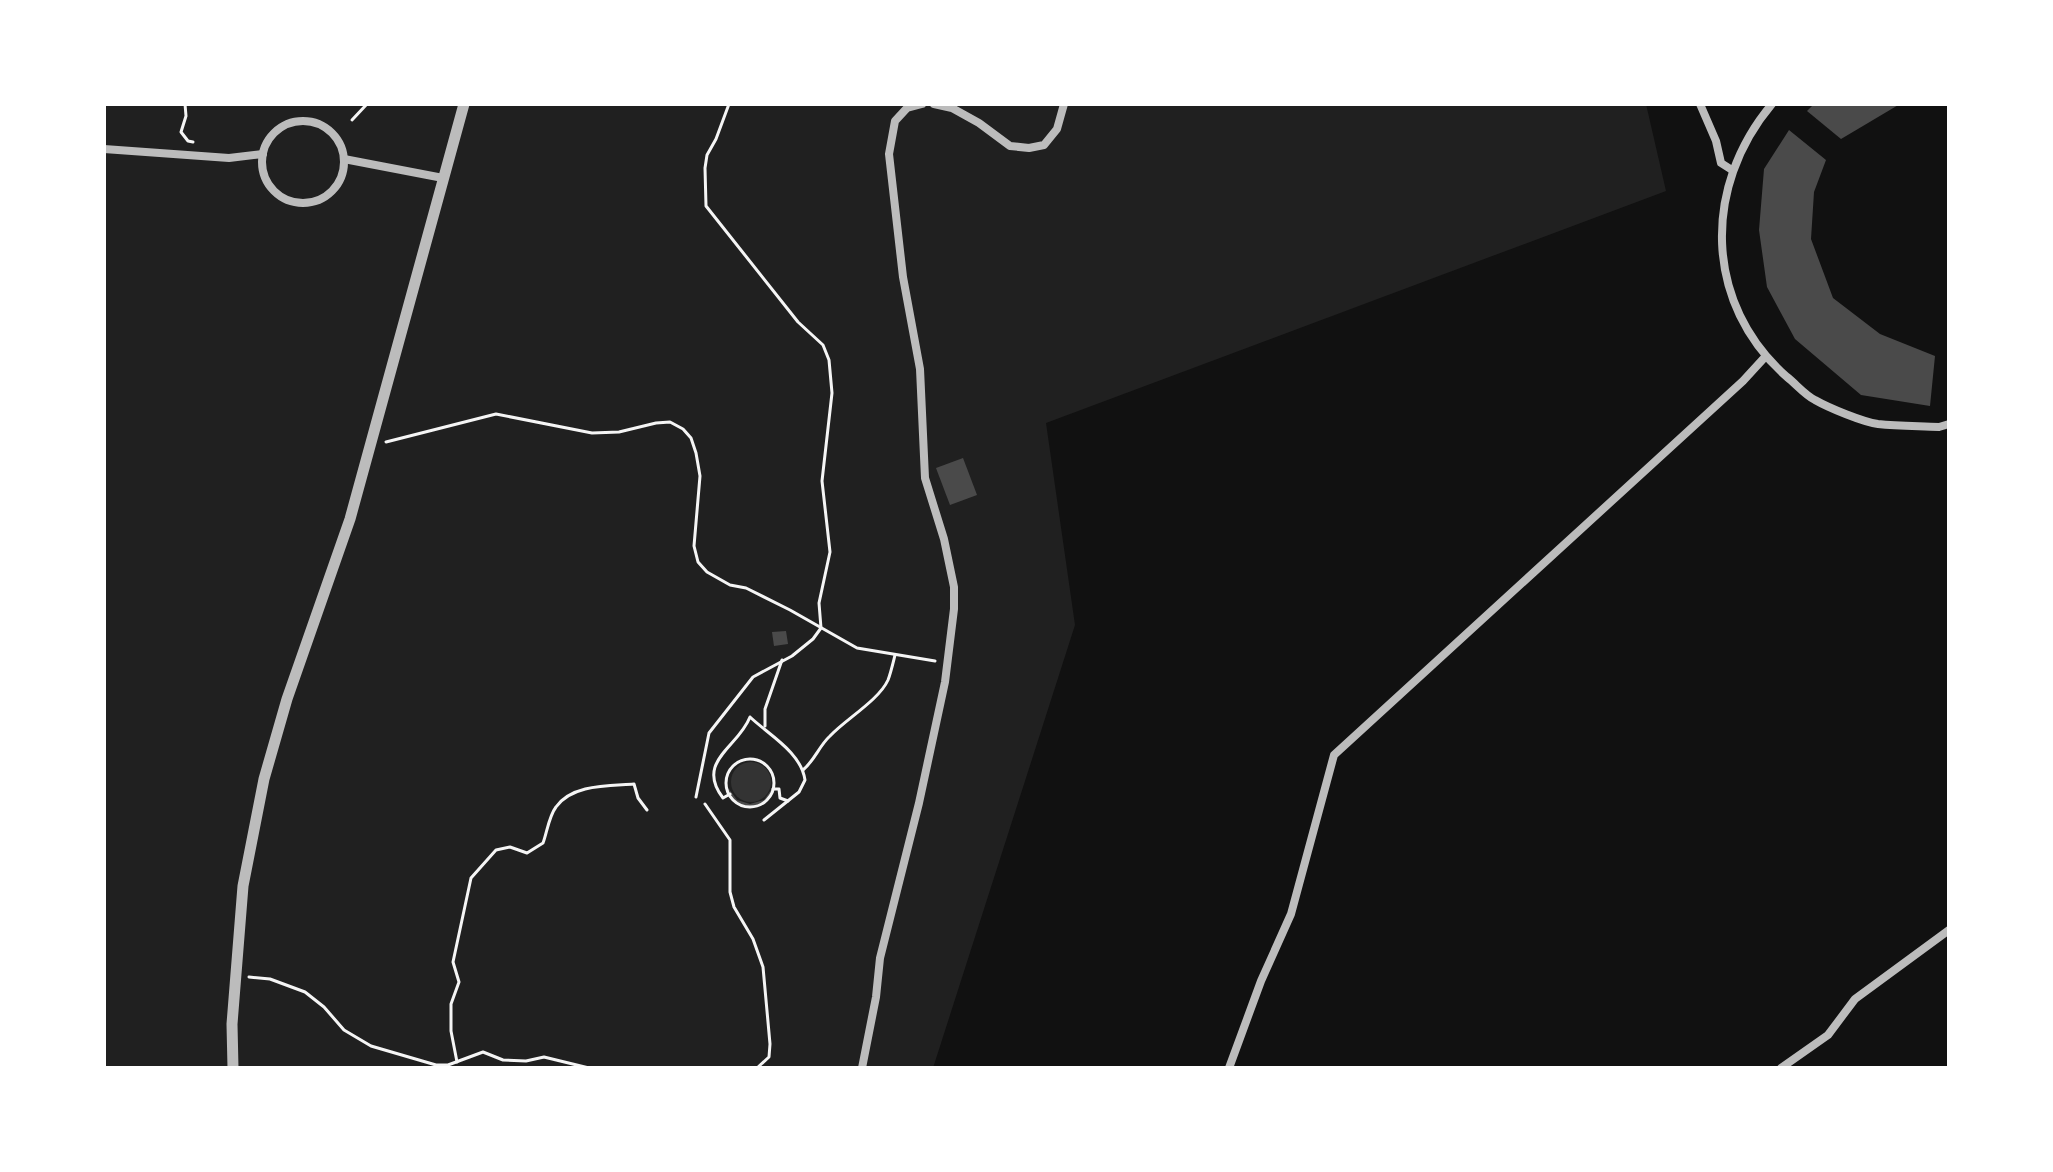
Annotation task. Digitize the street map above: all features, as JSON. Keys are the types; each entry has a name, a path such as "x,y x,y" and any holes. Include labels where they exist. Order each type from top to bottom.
{"street":[{"path":"233,1068 232,1024 243,886 264,779 287,699 350,519 464,104"},
{"path":"862,1068 880,958 929,762 951,641 954,587 944,539 925,478 920,369 903,277 889,154 895,121 907,108 922,104"},
{"path":"934,104 952,108 1010,146 1029,148 1044,145 1057,129 1064,104"},
{"path":"1700,104 1716,141 1721,163 1732,170"},
{"path":"1772,104 1748,136 1732,170 1722,218 1724,268 1739,315 1765,357 1814,400 1874,424 1939,427 1949,424"},
{"path":"304,120 316,122 334,134 342,147 343,173 328,194 316,201 303,203 277,194 268,184 263,172 263,154 272,135 281,127 304,120"},
{"path":"104,149 229,158 263,154"},
{"path":"344,159 443,178"},
{"path":"1229,1068 1255,994 1291,914 1334,755 1743,381 1765,357"},
{"path":"1781,1068 1828,1035 1855,999 1949,930"}],"path":[{"path":"185,104 186,116 181,132 188,141 198,143"},
{"path":"352,120 367,104"},
{"path":"696,797 709,733 753,677 813,639 821,628 819,603 830,552 822,481 832,373 823,345 798,322 706,206 707,155 729,104"},
{"path":"371,443 387,442 496,414 592,433 619,432 670,422 691,438 696,453 700,476 694,546 698,562 707,572 730,585 757,594 857,648 947,663"},
{"path":"803,770 819,754 827,738 880,691 887,682 895,655"},
{"path":"765,727 765,709 782,660"},
{"path":"730,794 723,798 714,783 713,773 718,760 745,730 750,717 765,727 803,770 805,780 789,802 764,820"},
{"path":"750,759 768,766 774,778 773,789 765,801 755,806 743,805 730,794 727,783 729,772 737,763 750,759"},
{"path":"457,1062 451,1031 451,1004 459,982 453,962 471,878 482,863 496,850 510,847 527,853 543,843 555,808 564,798 583,789 634,784 638,798 647,810"},
{"path":"773,789 779,789 780,798 786,798 789,802"},
{"path":"729,804 733,799"},
{"path":"705,804 730,840 729,881 734,907 753,939 763,967 770,1044 769,1057 757,1068"},
{"path":"237,979 259,976 292,985 324,1007 344,1030 371,1046 436,1065 457,1062 483,1052 503,1060 544,1057 589,1068"}],"shaded area":[{"path":"104,104 1646,104 1666,191 1046,423 1075,625 933,1068 104,1068"},
{"path":"751,762 765,768 771,782 765,796 751,802 737,796 731,782 737,768"}],"building":[{"path":"1814,104 1900,104 1841,139 1807,111"},
{"path":"1789,130 1826,160 1814,192 1811,239 1833,298 1880,334 1935,356 1930,406 1861,395 1795,339 1767,287 1759,230 1764,169"},
{"path":"963,458 977,495 950,505 936,468"},
{"path":"786,631 788,644 774,646 772,632"},
{"path":"729,789 737,800 750,804 764,800 771,790 774,792 765,804 749,808 731,800 726,790"}]}
